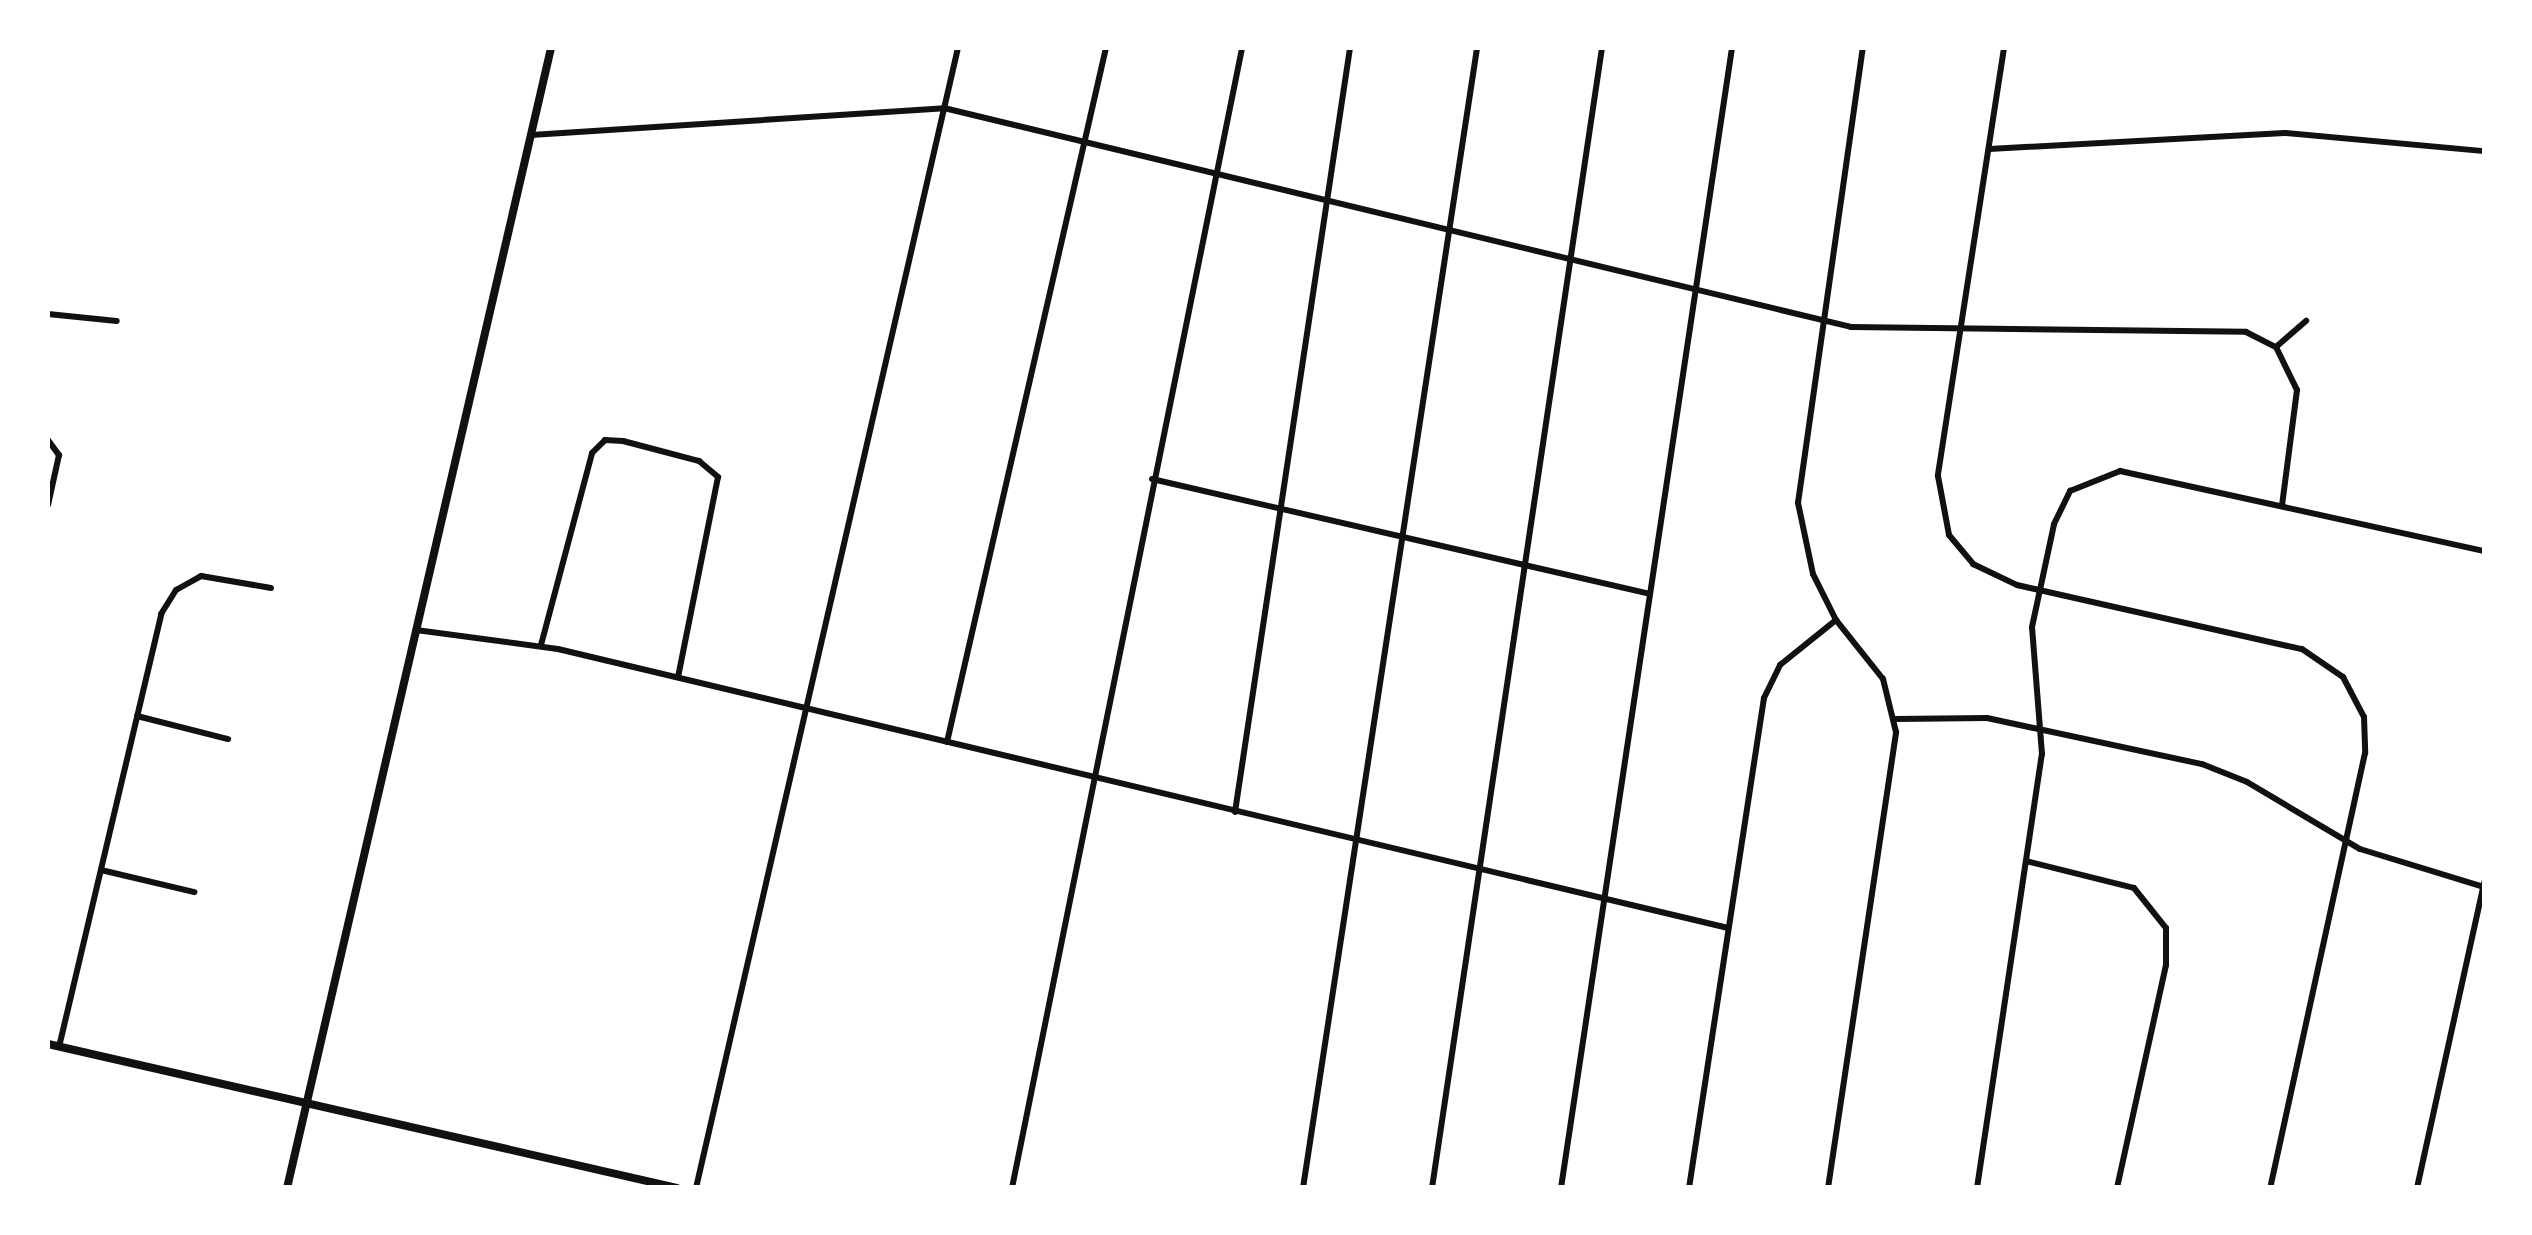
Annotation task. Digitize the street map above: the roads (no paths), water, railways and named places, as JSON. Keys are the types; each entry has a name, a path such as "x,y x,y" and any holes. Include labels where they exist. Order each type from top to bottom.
{"main road":[{"path":"287,1188 551,48"},
{"path":"48,1044 307,1100 676,1188"}],"street":[{"path":"696,1188 958,48"},
{"path":"947,742 1106,48"},
{"path":"1012,1188 1213,174 1242,48"},
{"path":"1235,812 1350,48"},
{"path":"1303,1188 1477,48"},
{"path":"1432,1188 1602,48"},
{"path":"1561,1188 1732,48"},
{"path":"1828,1188 1896,719 1878,670 1836,620 1809,563 1798,503 1862,48"},
{"path":"2004,48 1938,476 1944,524 1973,564 2039,589 2302,649 2331,666 2354,691 2365,727 2346,840 2270,1188"},
{"path":"531,135 944,108 1821,321 1886,331 2231,329 2276,346 2297,390 2282,504"},
{"path":"1989,149 2242,133 2330,134 2484,152"},
{"path":"48,314 117,321"},
{"path":"2276,346 2306,321"},
{"path":"48,440 56,446 48,505"},
{"path":"541,646 598,445 623,440 699,461 718,477 678,677"},
{"path":"1977,1188 2042,729 2030,649 2039,589 2062,502 2092,477 2120,471 2484,551"},
{"path":"1152,479 1650,594"},
{"path":"59,1047 160,614 176,590 201,576 271,588"},
{"path":"1689,1188 1770,680 1806,639 1836,620"},
{"path":"414,630 541,646 678,677 1728,928"},
{"path":"1896,719 1962,715 2042,729 2224,772 2346,840 2484,886 2417,1188"},
{"path":"136,716 228,739"},
{"path":"2026,861 2134,888 2166,928 2166,965 2117,1188"},
{"path":"101,870 194,892"}]}
